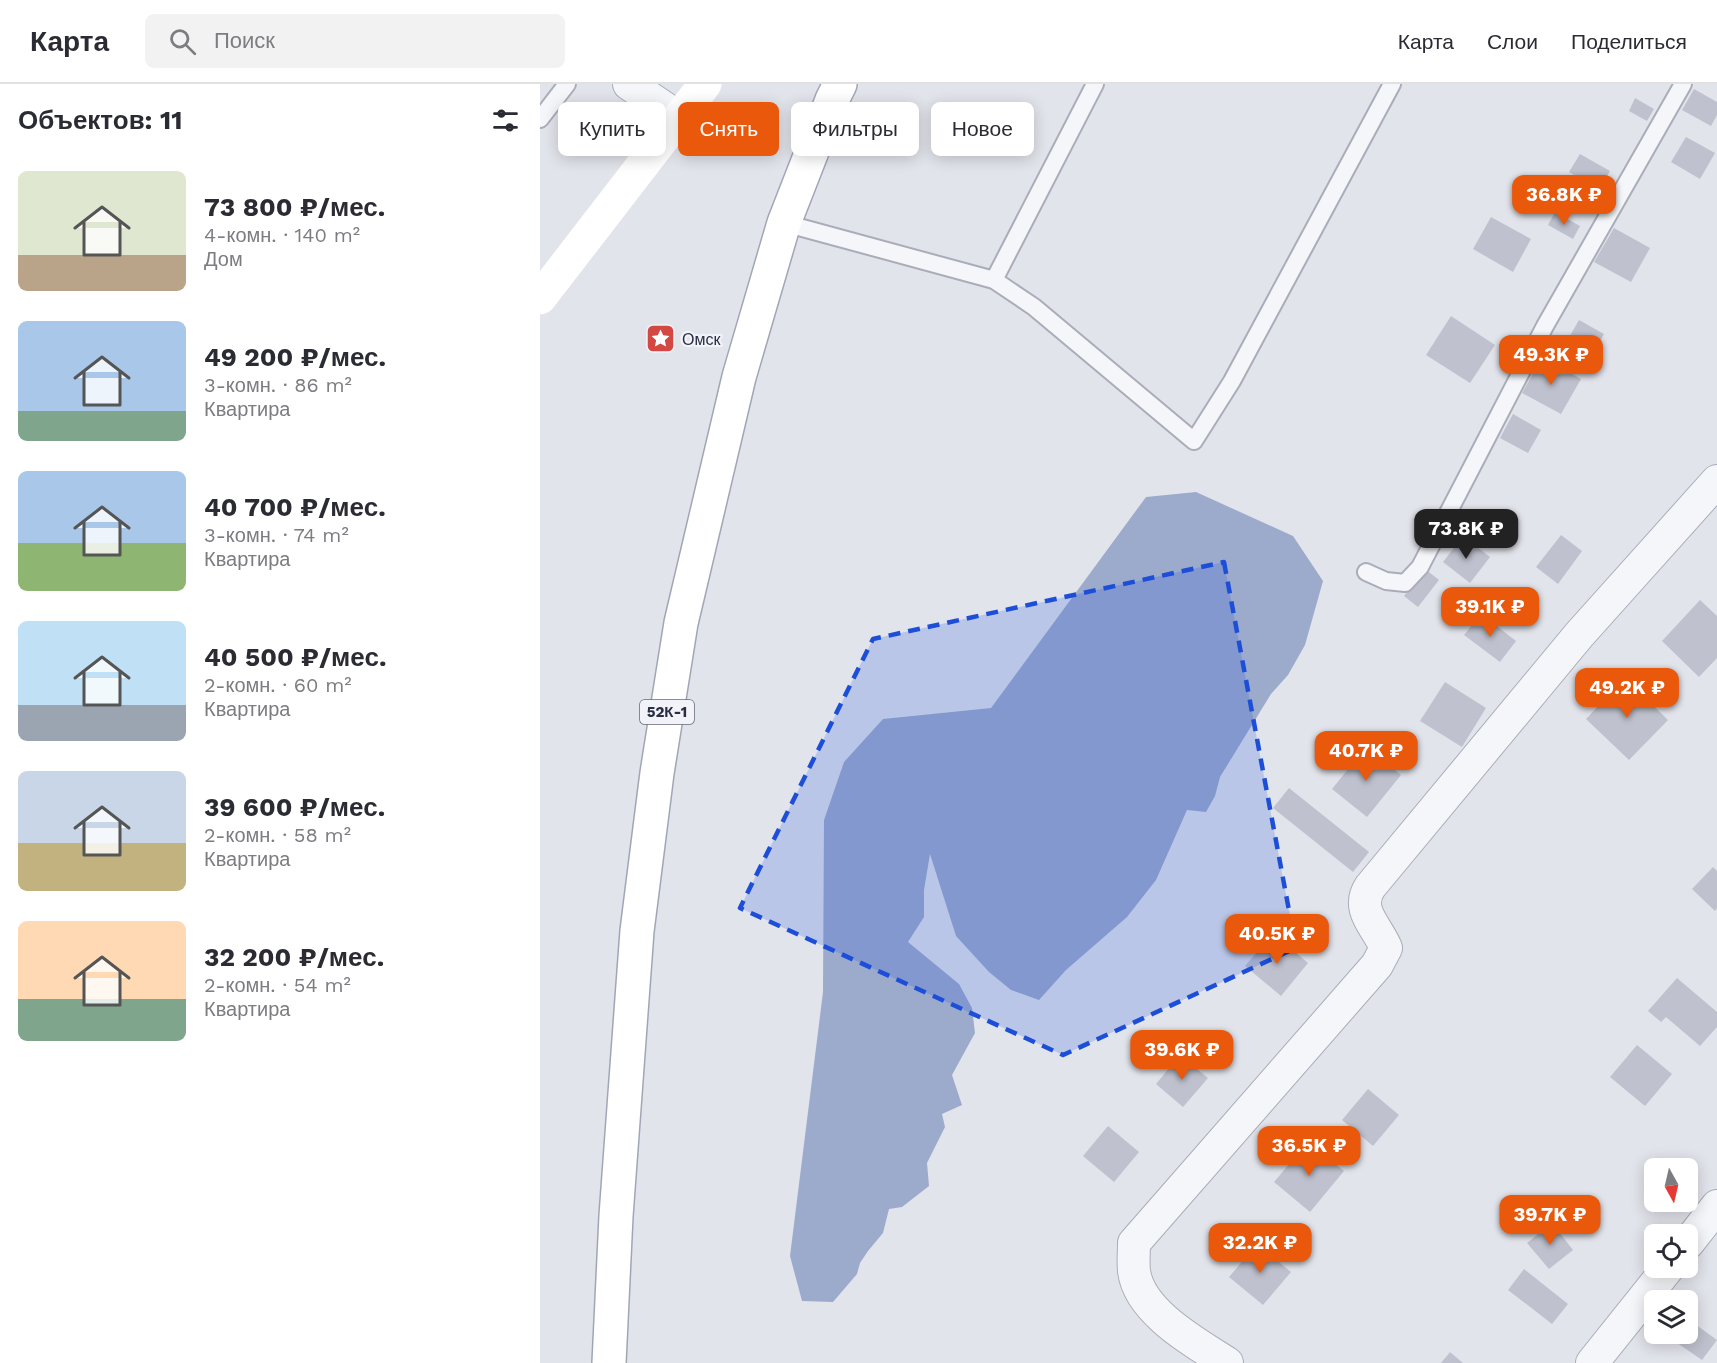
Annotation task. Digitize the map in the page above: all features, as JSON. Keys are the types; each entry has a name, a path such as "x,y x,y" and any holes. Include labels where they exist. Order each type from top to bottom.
{"main road":[{"path":"690,102 705,84"},
{"name":"52К-1","path":"609,1363 616,1216 637,931 657,773 681,623 739,377 784,223 831,100 840,84"},
{"path":"540,298 678,117"}],"street":[{"path":"629,84 678,117"},
{"path":"1227,1363 1177,1331 1147,1303 1134,1274 1134,1244 1377,965 1386,948 1380,934 1364,910 1364,896 1370,887 1579,635 1717,481"},
{"path":"1698,1230 1717,1206"},
{"path":"1592,1363 1660,1278"}],"lane":[{"path":"540,119 567,84"},
{"path":"994,280 1095,84"},
{"path":"784,223 994,280 1034,307 1194,441 1232,381 1392,84"},
{"path":"1366,572 1386,580 1405,583 1420,567 1545,326 1683,84"}],"highlighted area":[{"path":"1224,562 1296,948 1063,1055 740,908 873,639"}],"water":[{"path":"1196,492 1293,536 1323,581 1305,645 1288,675 1271,694 1220,777 1215,796 1206,812 1187,810 1156,880 1127,917 1066,970 1039,1000 1011,990 989,972 956,936 930,854 924,890 924,917 908,942 959,984 972,1008 975,1033 952,1075 962,1105 942,1114 945,1127 927,1163 929,1186 902,1207 889,1209 883,1233 860,1263 857,1274 833,1302 802,1301 790,1256 823,992 824,820 844,762 883,719 991,708 1146,497"}],"building":[{"path":"1694,89 1717,102 1717,115 1711,126 1682,110"},
{"path":"1635,98 1654,109 1647,121 1629,111"},
{"path":"1686,137 1715,153 1700,179 1671,162"},
{"path":"1580,154 1610,171 1595,198 1571,185 1576,176 1569,172"},
{"path":"1555,212 1580,226 1573,239 1548,225"},
{"path":"1491,217 1531,239 1513,272 1473,249"},
{"path":"1614,228 1650,248 1631,282 1594,262"},
{"path":"1451,316 1495,345 1470,383 1426,355"},
{"path":"1579,320 1604,334 1585,368 1560,353"},
{"path":"1542,357 1581,379 1561,414 1522,393"},
{"path":"1513,414 1541,430 1528,453 1500,438"},
{"path":"1561,535 1582,551 1558,584 1536,567"},
{"path":"1463,536 1490,557 1470,583 1443,562"},
{"path":"1425,569 1439,580 1418,607 1404,596"},
{"path":"1700,600 1717,616 1717,658 1699,677 1662,641"},
{"path":"1481,614 1516,641 1500,662 1464,635"},
{"path":"1625,678 1668,720 1629,760 1586,719"},
{"path":"1445,682 1486,708 1462,747 1420,721"},
{"path":"1366,747 1401,775 1367,817 1332,789"},
{"path":"1289,788 1369,852 1353,872 1273,808"},
{"path":"1713,867 1717,871 1717,908 1715,911 1692,889"},
{"path":"1273,933 1308,963 1281,996 1245,966"},
{"path":"1677,978 1717,1012 1717,1027 1700,1046 1666,1017 1661,1022 1648,1011"},
{"path":"1637,1045 1672,1074 1645,1106 1610,1077"},
{"path":"1180,1055 1208,1078 1183,1107 1156,1084"},
{"path":"1368,1089 1399,1115 1373,1146 1342,1120"},
{"path":"1108,1126 1139,1152 1114,1182 1083,1156"},
{"path":"1308,1142 1344,1171 1310,1212 1274,1182"},
{"path":"1552,1223 1573,1250 1549,1269 1527,1243"},
{"path":"1257,1244 1291,1272 1263,1305 1229,1277"},
{"path":"1524,1269 1568,1304 1552,1324 1508,1290"},
{"path":"1698,1326 1717,1340 1702,1360 1679,1344 1698,1344"},
{"path":"1450,1352 1463,1363 1441,1363"}],"place":[{"name":"Омск","path":"661,339"}]}
